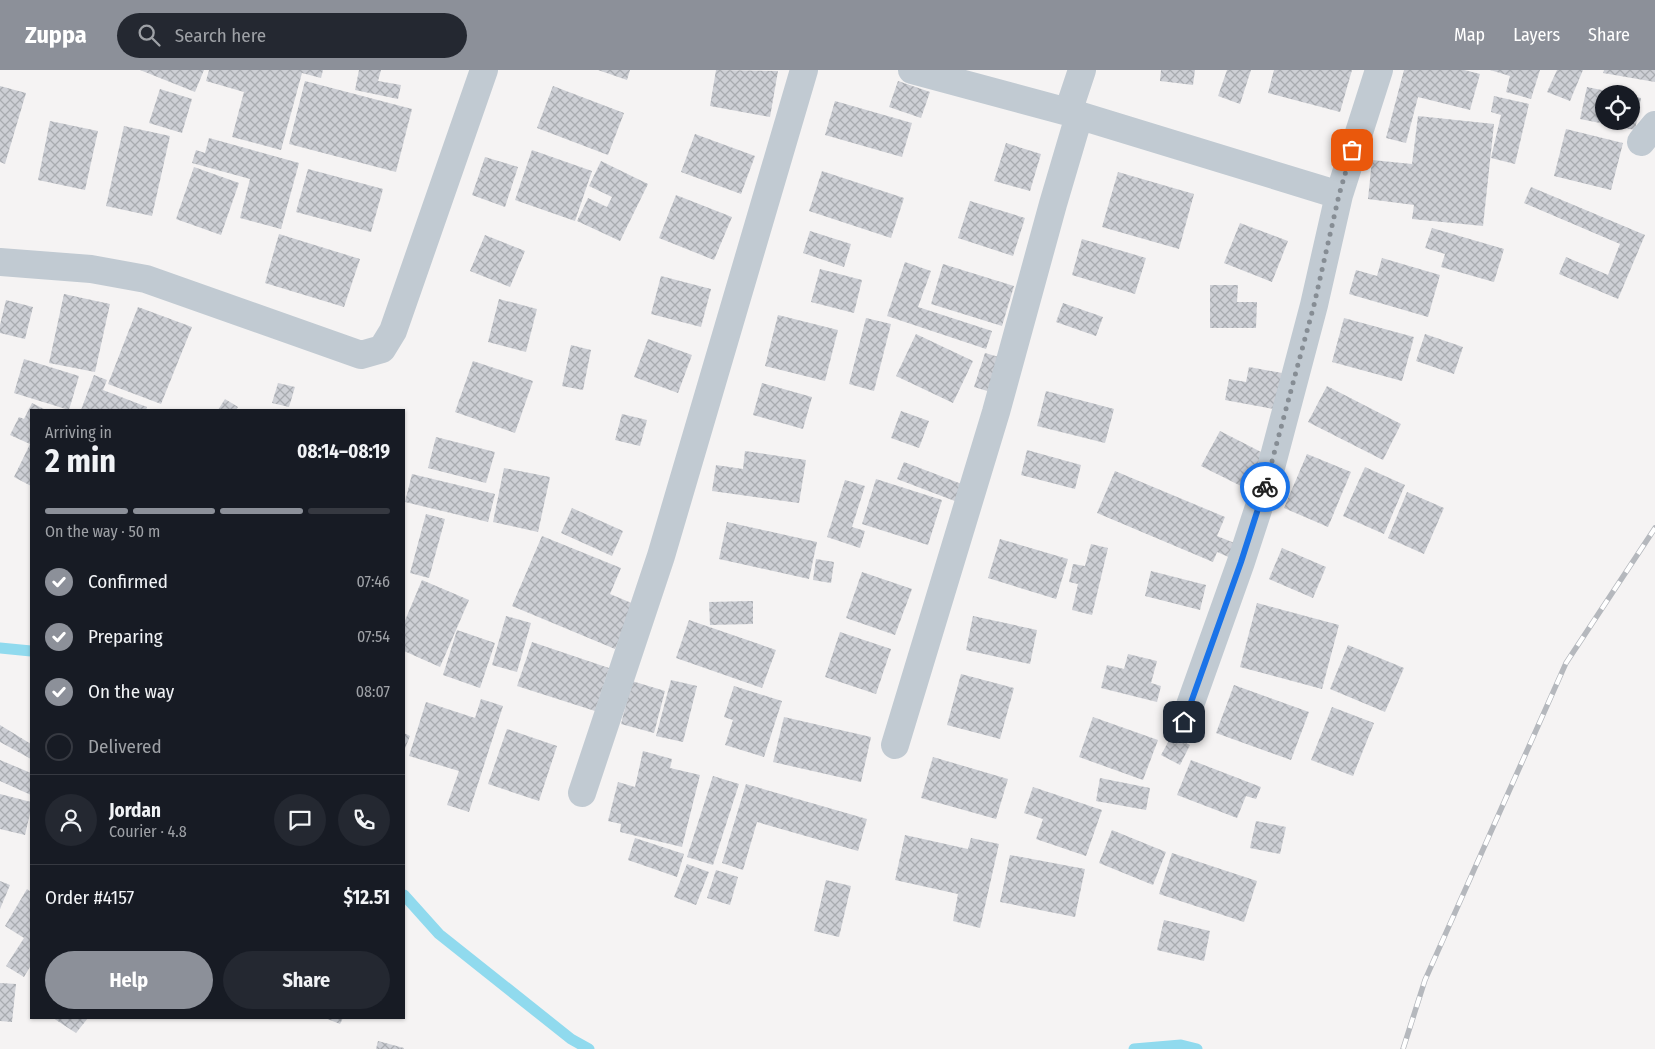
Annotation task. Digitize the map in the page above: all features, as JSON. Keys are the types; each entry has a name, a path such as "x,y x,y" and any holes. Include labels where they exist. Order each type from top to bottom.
{"street":[{"path":"0,262 91,269 146,279 361,355 382,349 392,331 484,70"},
{"path":"582,793 661,556 804,70"},
{"path":"912,70 1074,114 1339,195"},
{"path":"895,745 996,412 1053,204 1082,70"},
{"path":"1184,722 1241,562 1268,479 1314,305 1339,195 1380,70"}],"building":[{"path":"140,70 204,70 195,92"},
{"path":"209,70 323,70 321,78 302,73 281,150 232,137 244,92 206,81"},
{"path":"359,70 381,70 378,81 401,85 398,99 355,90"},
{"path":"598,70 630,70 627,80"},
{"path":"716,70 778,71 770,117 710,106"},
{"path":"1161,70 1195,70 1193,85 1160,81"},
{"path":"1227,70 1251,70 1240,104 1218,96"},
{"path":"1274,70 1352,70 1340,112 1268,93"},
{"path":"1404,70 1464,70 1480,74 1470,110 1418,97 1406,143 1386,138"},
{"path":"1490,70 1540,70 1531,99 1506,92 1510,76"},
{"path":"1557,70 1583,70 1570,101 1547,92"},
{"path":"1604,70 1655,70 1655,82 1603,73"},
{"path":"305,81 412,109 396,172 289,144"},
{"path":"898,81 930,92 921,118 889,107"},
{"path":"0,86 26,93 5,164 0,162"},
{"path":"553,86 624,113 608,155 537,128"},
{"path":"1587,87 1595,89 1595,122 1580,119"},
{"path":"160,89 192,99 182,133 149,123"},
{"path":"1494,96 1529,104 1515,164 1491,158 1501,115 1491,112"},
{"path":"835,101 912,123 902,157 825,135"},
{"path":"1418,116 1494,124 1483,226 1412,219 1414,205 1368,199 1372,160 1412,164"},
{"path":"50,121 98,131 85,190 38,180"},
{"path":"124,126 170,136 152,216 106,206"},
{"path":"1566,129 1623,143 1611,190 1554,176"},
{"path":"695,134 755,156 741,194 681,172"},
{"path":"209,138 299,163 281,229 240,218 250,179 192,163 196,150 205,153"},
{"path":"1006,143 1041,154 1030,191 994,181"},
{"path":"532,150 592,171 575,221 515,200"},
{"path":"485,157 518,167 505,207 472,195"},
{"path":"601,161 648,184 620,241 577,221 588,198 607,207 612,197 589,186"},
{"path":"194,167 239,183 221,235 176,219"},
{"path":"308,169 383,189 371,232 296,212"},
{"path":"822,171 904,198 891,238 809,211"},
{"path":"1118,172 1194,194 1179,249 1102,227"},
{"path":"1531,187 1645,235 1618,299 1559,274 1566,257 1608,275 1620,244 1524,203"},
{"path":"676,195 732,217 714,260 659,238"},
{"path":"970,201 1025,218 1013,256 958,238"},
{"path":"1240,223 1288,241 1272,282 1224,263"},
{"path":"1432,228 1504,249 1494,282 1441,267 1445,254 1425,248"},
{"path":"810,231 851,244 844,267 803,253"},
{"path":"279,234 360,259 344,307 265,283"},
{"path":"485,235 525,251 510,287 470,271"},
{"path":"1082,239 1146,258 1135,294 1072,275"},
{"path":"1382,258 1440,275 1428,317 1349,294 1356,270 1377,276"},
{"path":"905,262 931,271 918,307 992,331 986,349 887,316"},
{"path":"943,264 1014,286 1002,326 931,304"},
{"path":"820,269 862,280 854,313 811,302"},
{"path":"661,276 711,289 701,327 651,314"},
{"path":"1210,285 1238,285 1237,302 1257,302 1256,328 1210,328"},
{"path":"64,294 110,304 95,372 49,363"},
{"path":"499,299 537,309 526,352 488,342"},
{"path":"6,300 33,307 25,339 0,333"},
{"path":"1063,303 1103,317 1096,336 1056,322"},
{"path":"138,307 192,327 161,404 108,384"},
{"path":"778,315 838,330 825,381 765,366"},
{"path":"866,318 891,324 874,391 849,384"},
{"path":"1344,318 1414,337 1402,381 1332,362"},
{"path":"916,334 973,361 953,403 896,376"},
{"path":"1425,334 1463,347 1454,374 1416,361"},
{"path":"648,339 692,355 678,393 634,377"},
{"path":"571,345 591,350 583,390 562,386"},
{"path":"985,353 1006,359 994,393 974,387"},
{"path":"24,359 79,376 69,409 14,393"},
{"path":"473,361 533,381 515,433 455,412"},
{"path":"1249,367 1282,373 1274,409 1225,400 1229,379 1246,382"},
{"path":"94,375 107,380 103,390 147,407 146,409 81,409"},
{"path":"278,383 295,387 289,407 272,403"},
{"path":"762,383 812,397 803,429 753,415"},
{"path":"1327,386 1401,424 1383,460 1308,422"},
{"path":"1046,391 1114,409 1105,443 1037,426"},
{"path":"225,399 238,407 237,409 219,409"},
{"path":"32,403 44,409 30,409 30,444 10,435 19,417 24,419"},
{"path":"901,411 929,421 919,448 891,438"},
{"path":"622,414 647,420 640,446 615,440"},
{"path":"1220,431 1265,454 1247,489 1201,466"},
{"path":"436,437 495,452 486,483 428,468"},
{"path":"30,444 30,485 14,477"},
{"path":"1027,450 1081,465 1075,489 1021,475"},
{"path":"745,451 806,460 799,503 712,491 716,465 743,469"},
{"path":"1307,454 1351,472 1328,527 1284,508"},
{"path":"904,462 967,486 960,503 897,479"},
{"path":"1365,467 1405,485 1384,534 1343,516"},
{"path":"504,468 550,477 538,532 493,522"},
{"path":"1115,471 1225,517 1217,536 1237,544 1231,558 1217,552 1213,562 1097,513"},
{"path":"412,474 495,494 488,522 405,502"},
{"path":"876,479 942,500 928,545 862,524"},
{"path":"845,480 865,486 852,527 865,531 860,548 827,537"},
{"path":"1407,492 1444,508 1424,554 1388,538"},
{"path":"572,508 623,531 612,556 561,533"},
{"path":"426,514 445,519 429,578 410,573"},
{"path":"727,522 817,542 809,579 719,559"},
{"path":"542,536 621,568 610,594 634,604 615,649 512,606"},
{"path":"1000,539 1068,559 1056,599 988,578"},
{"path":"1091,544 1108,548 1092,615 1072,610 1078,584 1069,582 1073,564 1085,566"},
{"path":"1282,548 1326,567 1313,598 1269,579"},
{"path":"816,559 834,562 831,583 813,580"},
{"path":"1151,571 1206,585 1200,610 1145,596"},
{"path":"862,572 912,589 895,635 846,618"},
{"path":"422,580 469,600 440,667 405,651 405,621"},
{"path":"753,601 753,624 710,625 709,602"},
{"path":"1257,603 1339,625 1322,689 1240,667"},
{"path":"506,616 531,623 517,672 492,665"},
{"path":"973,616 1037,630 1030,664 966,650"},
{"path":"689,620 776,650 762,688 676,658"},
{"path":"457,630 495,643 480,688 443,675"},
{"path":"840,632 891,649 876,694 825,677"},
{"path":"532,642 609,668 595,711 517,686"},
{"path":"1348,645 1404,668 1385,712 1330,689"},
{"path":"1128,654 1157,661 1151,683 1161,686 1157,702 1101,688 1107,665 1124,669"},
{"path":"961,674 1014,688 1000,739 947,725"},
{"path":"671,680 697,686 683,742 656,736"},
{"path":"632,681 665,691 654,733 621,724"},
{"path":"1234,685 1309,712 1291,760 1216,733"},
{"path":"734,686 782,701 764,757 725,745 733,720 724,717"},
{"path":"481,699 503,706 469,812 447,805 459,771 409,756 426,702 475,718"},
{"path":"1332,707 1374,723 1353,776 1311,760"},
{"path":"784,717 871,737 861,782 773,762"},
{"path":"1093,717 1158,740 1143,780 1079,757"},
{"path":"0,725 30,743 30,758 0,742"},
{"path":"507,729 557,746 539,801 488,784"},
{"path":"405,734 410,736 405,748"},
{"path":"1172,735 1190,745 1180,765 1161,755"},
{"path":"643,751 672,759 670,768 700,775 682,847 620,832 621,824 608,821 618,782 635,787"},
{"path":"933,757 1008,779 996,819 921,798"},
{"path":"0,760 30,773 30,795 0,781"},
{"path":"1191,760 1261,787 1256,799 1246,796 1237,818 1177,795"},
{"path":"713,776 739,784 713,865 687,857"},
{"path":"1100,778 1150,788 1146,810 1096,801"},
{"path":"746,784 867,819 858,851 757,822 743,870 722,863"},
{"path":"1033,787 1102,810 1086,856 1036,839 1043,819 1024,813"},
{"path":"0,794 30,802 30,813 25,835 0,829"},
{"path":"1256,821 1286,827 1280,854 1250,848"},
{"path":"1112,830 1166,852 1153,885 1099,863"},
{"path":"905,835 968,849 971,838 999,844 980,928 953,921 958,894 895,880"},
{"path":"635,838 684,854 677,877 628,860"},
{"path":"1172,853 1257,881 1244,922 1159,894"},
{"path":"1010,855 1085,869 1075,917 1000,902"},
{"path":"687,864 709,872 696,905 674,897"},
{"path":"716,870 738,877 730,905 707,898"},
{"path":"826,880 851,886 839,937 814,931"},
{"path":"0,881 10,885 0,909"},
{"path":"27,889 30,891 30,967 24,977 6,966 24,938 5,926"},
{"path":"1164,920 1210,931 1204,961 1157,950"},
{"path":"0,983 16,984 12,1022 0,1021"},
{"path":"55,1019 87,1019 76,1033"},
{"path":"328,1019 342,1019 340,1024"},
{"path":"378,1041 404,1048 404,1049 376,1049"}],"waterway":[{"path":"0,648 30,651"},
{"path":"405,896 439,934 571,1039 589,1049"},
{"path":"1134,1049 1181,1045 1197,1049"}],"railway":[{"path":"1403,1049 1425,980 1566,663 1655,528"}],"way so far":[{"path":"1265,487 1314,305 1339,195 1352,150"}],"route":[{"path":"1184,722 1241,562 1265,487"}]}
